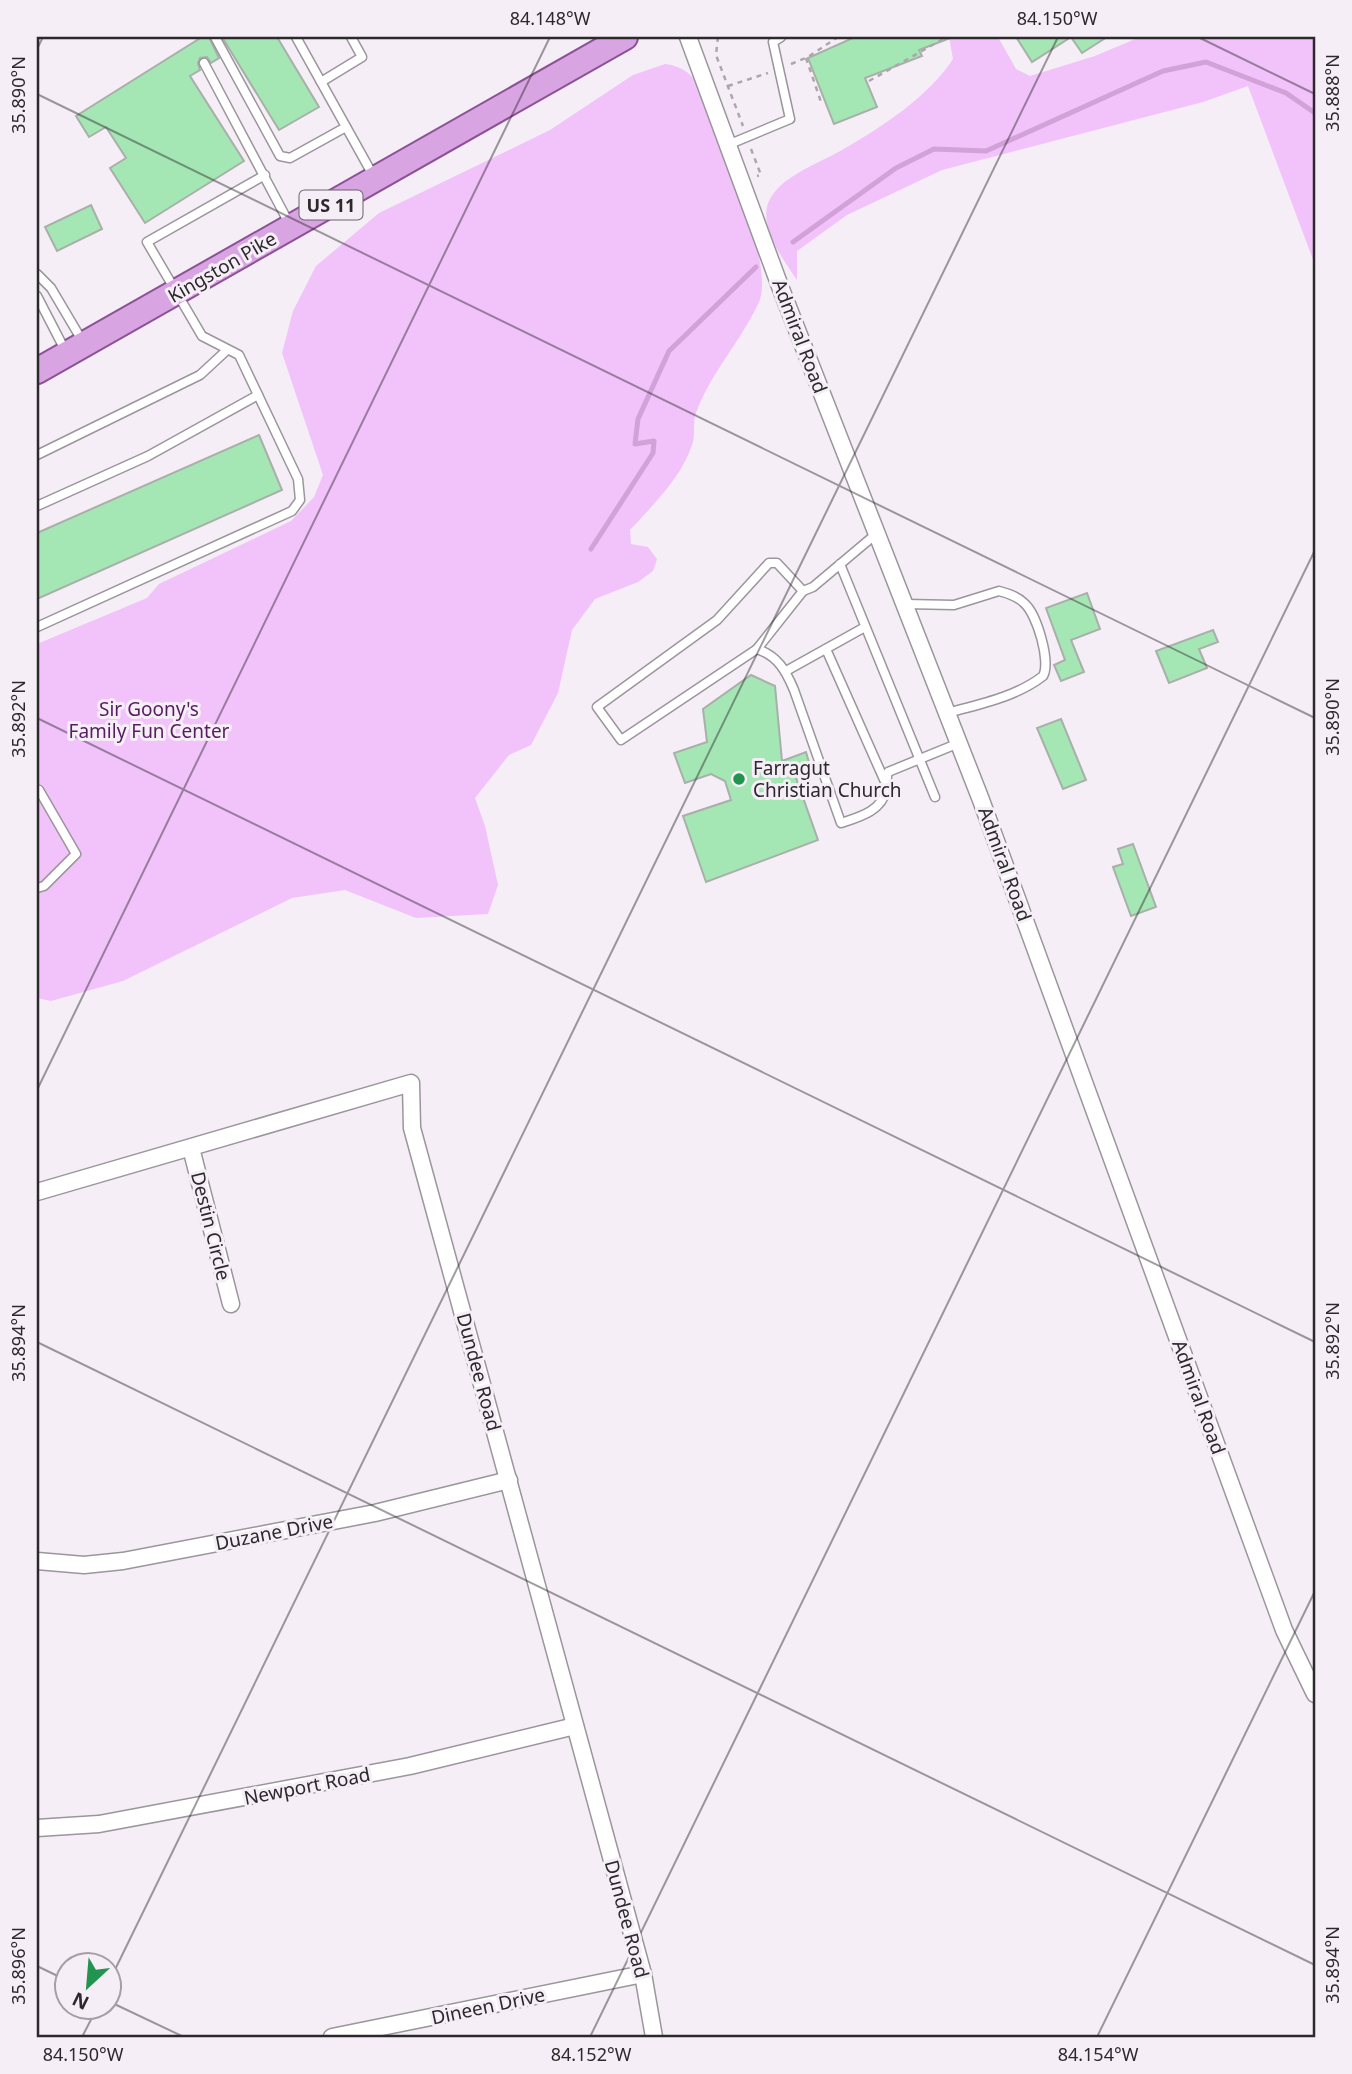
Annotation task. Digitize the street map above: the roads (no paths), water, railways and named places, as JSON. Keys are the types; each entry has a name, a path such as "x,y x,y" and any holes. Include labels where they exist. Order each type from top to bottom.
{"main road":[{"name":"Kingston Pike","path":"37,371 291,228 616,39"}],"street":[{"name":"Admiral Road","path":"688,37 744,181 781,289 959,743 1284,1630 1315,1694"},
{"name":"Dundee Road","path":"37,1192 411,1083 412,1128 643,1974 654,2037"},
{"name":"Destin Circle","path":"191,1148 231,1304"},
{"name":"Duzane Drive","path":"37,1561 84,1565 123,1562 375,1513 509,1480"},
{"name":"Newport Road","path":"37,1828 99,1825 410,1766 575,1726"},
{"name":"Dineen Drive","path":"332,2037 643,1974"}],"lane":[{"path":"215,37 280,156 290,158 346,127"},
{"path":"296,37 376,179"},
{"path":"321,82 362,57 351,37"},
{"path":"730,144 790,119 773,42 781,37"},
{"path":"204,63 291,228"},
{"path":"37,626 292,511 300,500 298,479 239,355 202,336 147,242 265,175"},
{"path":"37,274 51,288 76,349"},
{"path":"37,296 76,349"},
{"path":"37,455 200,375 227,350"},
{"path":"37,506 148,456 258,395"},
{"path":"803,591 777,563 769,563 717,620 597,707 621,740 757,649 803,591 813,587 877,533"},
{"path":"840,564 935,797"},
{"path":"905,604 954,605 999,591 1025,603 1039,631 1046,659 1043,676 1032,685 1002,697 947,713"},
{"path":"786,671 865,627"},
{"path":"757,649 770,654 786,671 841,823 868,814 878,804 886,792 888,772 959,743"},
{"path":"826,649 886,785"},
{"path":"37,888 76,854 39,790"}],"waterway":[{"path":"793,242 896,168 934,149 986,151 1163,71 1206,62 1286,93 1315,113"},
{"path":"591,549 653,453 654,441 635,444 638,419 669,351 756,267"}],"place":[{"name":"Farragut Christian Church","path":"739,779"}],"park label":[{"name":"Sir Goony's Family Fun Center","path":"149,720"}]}
